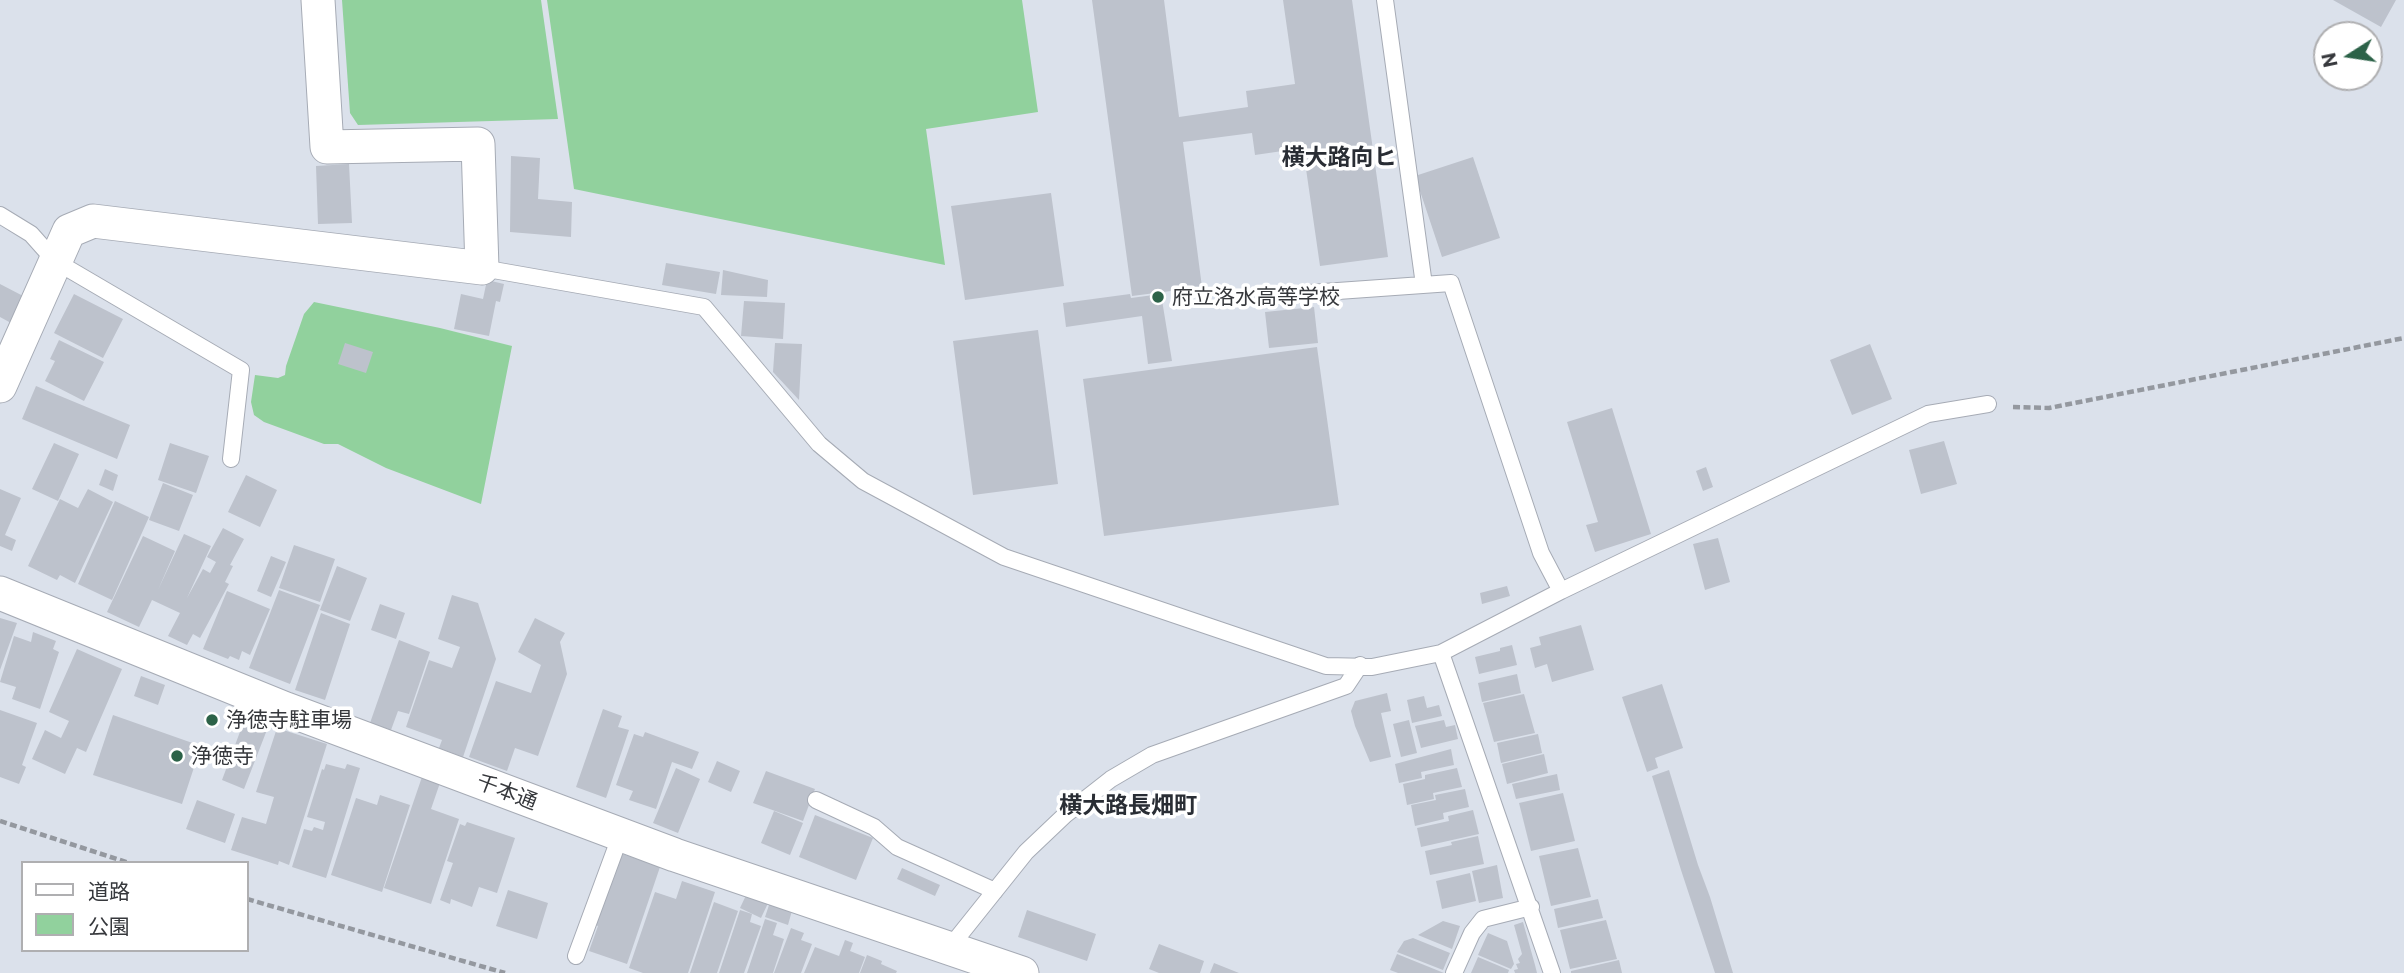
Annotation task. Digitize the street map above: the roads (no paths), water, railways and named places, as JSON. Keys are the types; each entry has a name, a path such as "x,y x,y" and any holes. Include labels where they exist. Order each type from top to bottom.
{"street":[{"path":"0,386 69,231 93,221 482,268 478,144 327,147 318,0"},
{"name":"千本通","path":"0,593 286,709 675,855 1022,973"}],"lane":[{"path":"1385,0 1424,285"},
{"path":"0,215 31,234 55,261 241,370 231,459"},
{"path":"482,268 704,307 820,444 863,481 1004,557 1326,666 1372,667 1441,653 1561,591 1928,414 1988,404"},
{"path":"1267,296 1451,283 1541,553 1561,591"},
{"path":"1441,653 1531,906 1552,973"},
{"path":"950,947 1026,852 1055,824 1111,779 1152,755 1346,686 1360,666"},
{"path":"816,800 874,827 897,848 995,891"},
{"path":"576,956 621,834"},
{"path":"1454,973 1472,933 1483,919 1531,906"}],"place":[{"name":"府立洛水高等学校","path":"1158,297"},
{"name":"浄徳寺駐車場","path":"212,720"},
{"name":"浄徳寺","path":"177,756"}],"district":[{"name":"横大路向ヒ","path":"1339,157"},
{"name":"横大路長畑町","path":"1128,805"}]}
